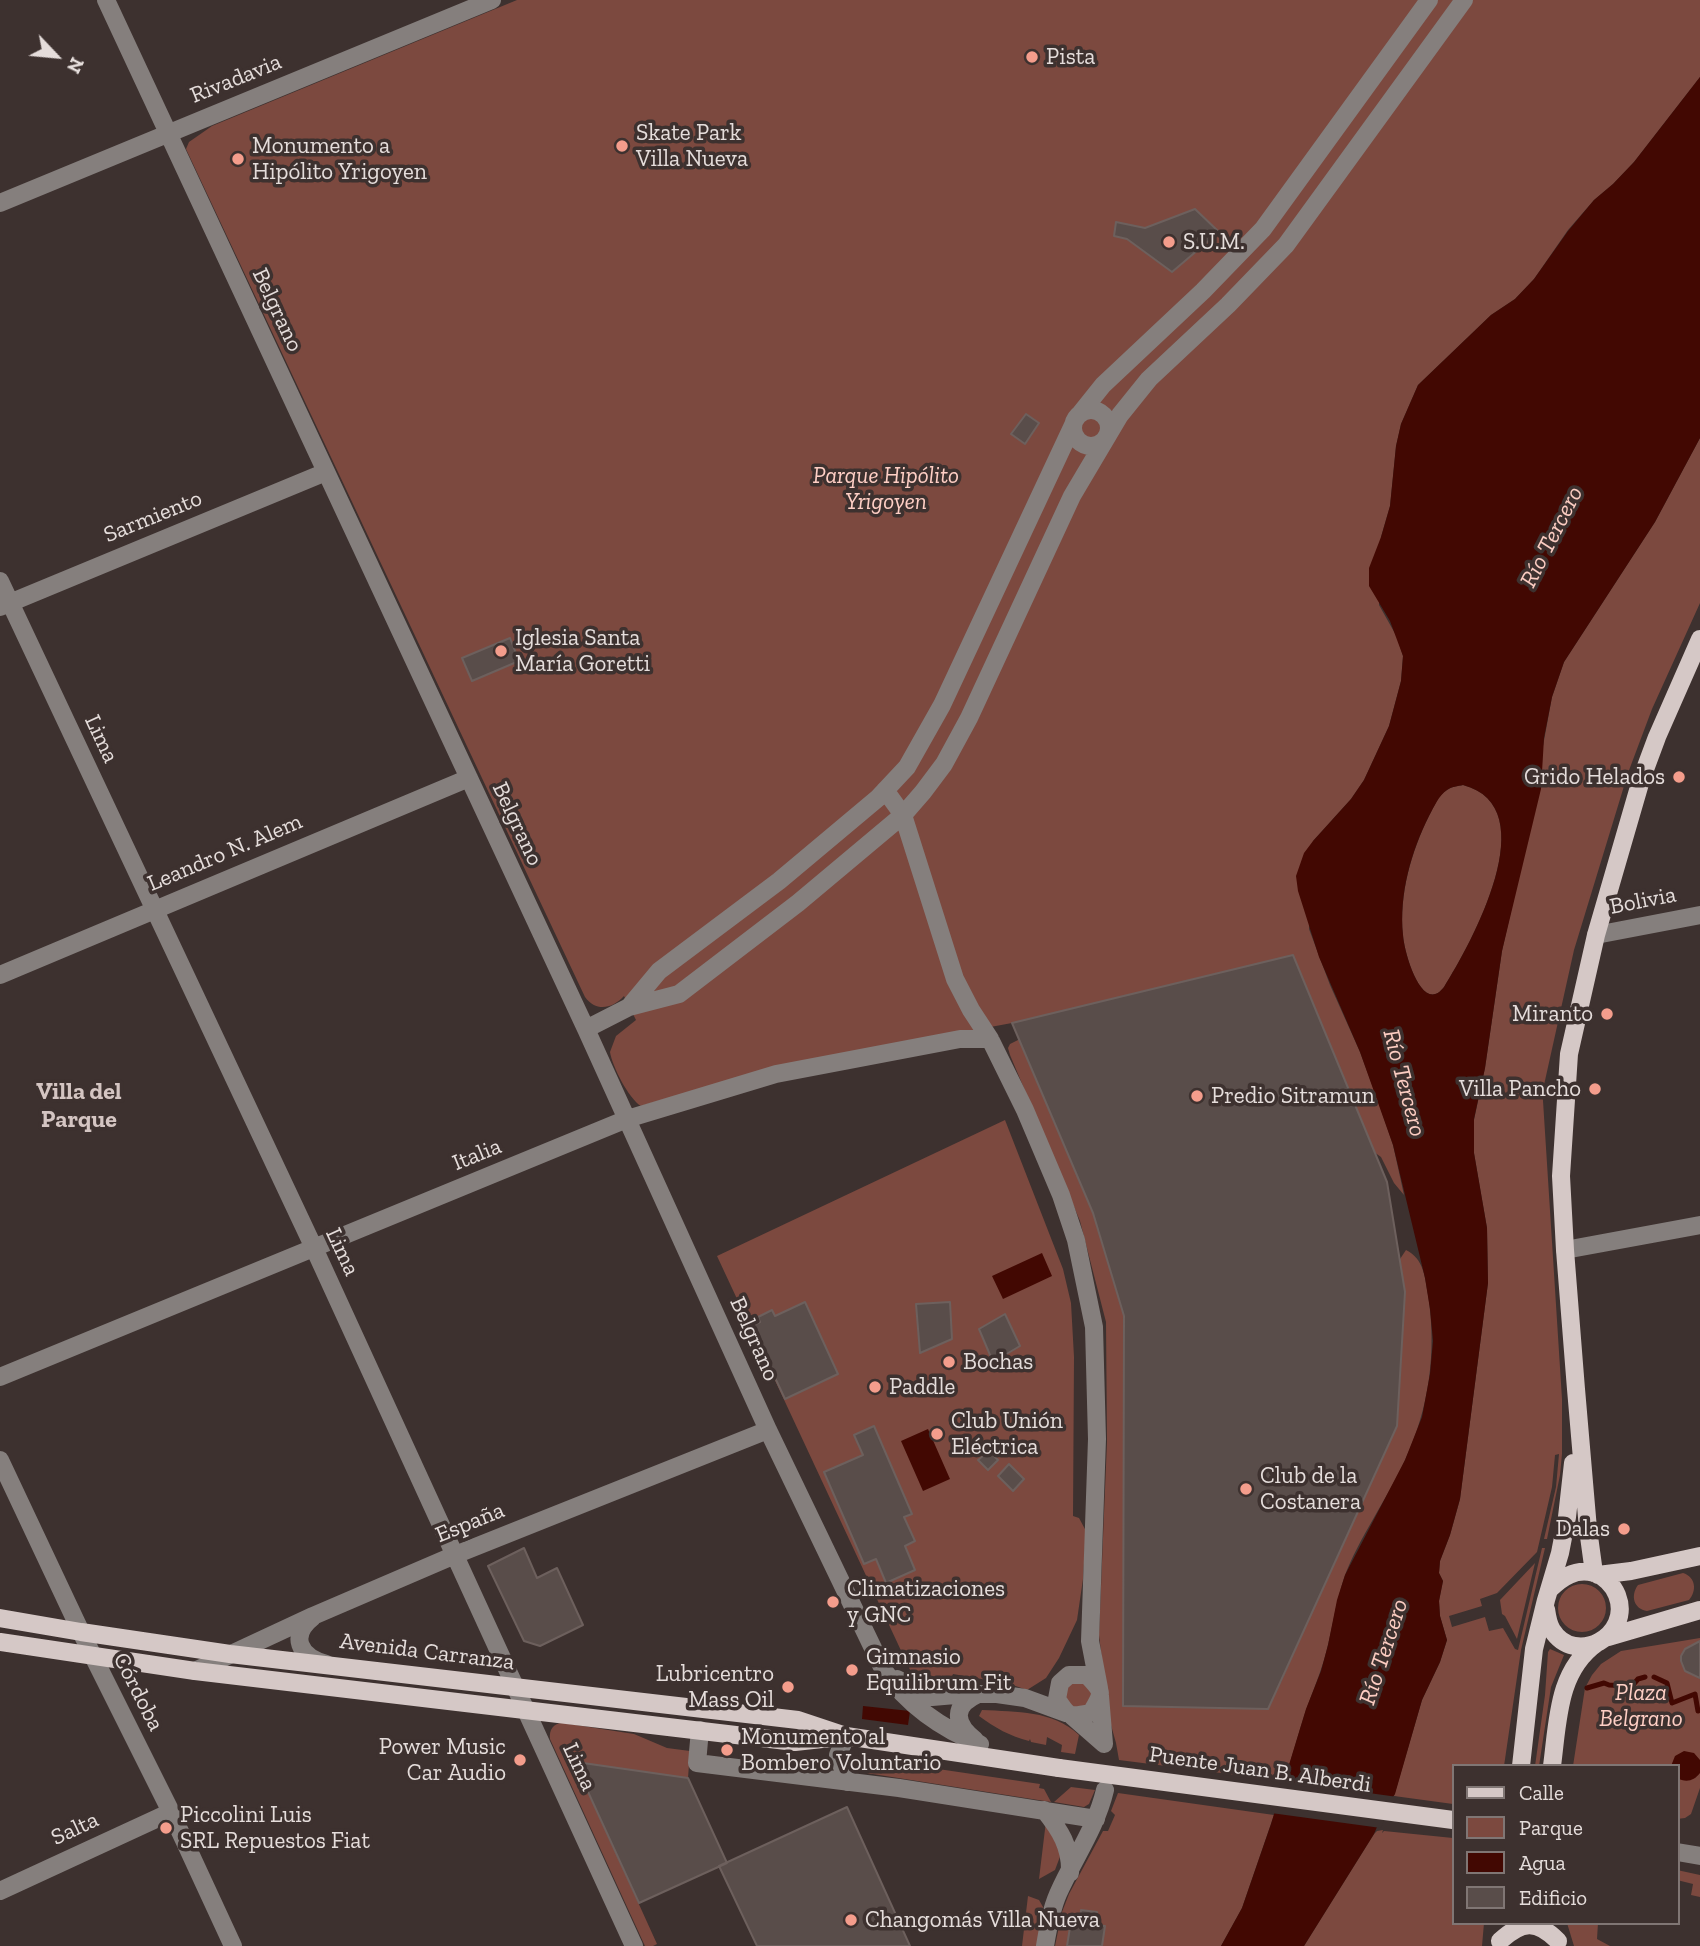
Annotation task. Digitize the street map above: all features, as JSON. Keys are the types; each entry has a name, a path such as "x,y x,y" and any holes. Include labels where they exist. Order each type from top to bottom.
{"main road":[{"path":"1552,1764 1566,1684 1577,1661 1615,1627 1620,1603 1616,1591 1608,1581 1596,1574 1587,1525 1561,1176 1569,1054 1596,935 1641,780 1700,639"},
{"path":"1521,1764 1534,1649 1560,1553 1572,1483 1576,1389"},
{"path":"1700,1556 1631,1571 1596,1574 1581,1571 1569,1574 1559,1580 1548,1595 1548,1622 1559,1638 1567,1643 1587,1646 1700,1610"},
{"name":"Avenida Carranza","path":"0,1618 230,1654 798,1720 846,1736 1059,1768"},
{"name":"Avenida Carranza","path":"0,1642 195,1671 795,1742 846,1736"},
{"name":"Puente Juan B. Alberdi","path":"1059,1768 1452,1820"},
{"path":"1501,1937 1526,1925"},
{"path":"1532,1925 1545,1930 1559,1943"},
{"path":"1552,1925 1559,1943"}],"street":[{"name":"Belgrano","path":"106,0 586,1029 768,1430 883,1669 912,1703 956,1735 1008,1759"},
{"name":"Rivadavia","path":"0,203 492,0"},
{"path":"629,1007 659,971 779,881 885,790 907,766 943,705 1076,420 1102,385 1203,291 1263,229 1429,0"},
{"path":"586,1029 629,1007 679,994 798,903 903,815 923,792 944,764 969,718 1072,496 1134,396 1286,245 1464,0"},
{"path":"1087,411 1102,414 1109,428 1105,439 1095,445 1083,444 1075,436 1076,420 1087,411"},
{"name":"Sarmiento","path":"5,605 326,472"},
{"name":"Lima","path":"0,581 5,605 154,909 314,1248 634,1946"},
{"name":"Leandro N. Alem","path":"0,975 469,778"},
{"path":"885,790 903,815 955,979 990,1039 1025,1110 1061,1195 1076,1240 1094,1326 1097,1439 1090,1641 1100,1692 1106,1751 1069,1715 1057,1699 1064,1679"},
{"name":"Bolivia","path":"1596,935 1700,915"},
{"name":"Italia","path":"0,1377 627,1119 776,1074 960,1039 990,1039"},
{"path":"1565,1250 1700,1224"},
{"name":"España","path":"195,1671 313,1616 455,1555 768,1430"},
{"name":"Córdoba","path":"0,1460 233,1946"},
{"path":"313,1616 302,1629 300,1646 305,1654 314,1660 332,1665"},
{"path":"1026,1698 1051,1690 1064,1679 1090,1641"},
{"path":"883,1669 906,1686 932,1698 998,1694 1026,1698 1069,1715 1091,1713 1100,1692"},
{"path":"1064,1679 1087,1675 1100,1692"},
{"path":"978,1694 962,1705 958,1717 967,1734 980,1744"},
{"path":"699,1730 697,1763 1096,1819"},
{"path":"846,1736 854,1756 847,1782"},
{"path":"1045,1946 1050,1917 1058,1894 1096,1819 1105,1790"},
{"path":"1044,1810 1066,1842 1070,1873"},
{"name":"Salta","path":"0,1891 171,1812"},
{"path":"1691,1854 1700,1837"}],"green space":[{"name":"Parque Hipólito Yrigoyen","path":"517,0 1700,0 1700,77 1634,162 1594,200 1568,230 1534,279 1515,299 1491,315 1418,385 1401,424 1390,506 1381,537 1379,605 1397,637 1403,656 1401,681 1389,726 1364,780 1351,799 1313,841 1309,929 1378,1101 1393,1145 1404,1195 1394,1183 1381,1157 1374,1152 1293,955 1012,1023 779,1066 641,1106 631,1097 610,1052 616,1036 636,1020 624,996 614,1004 604,1007 594,1005 585,997 186,149 189,142 212,126"},
{"path":"1700,438 1700,603 1652,709 1628,773 1574,950 1542,1085 1562,1399 1560,1475 1547,1539 1544,1539 1556,1487 1559,1454 1555,1455 1552,1487 1537,1552 1497,1593 1480,1599 1482,1606 1449,1616 1452,1627 1485,1617 1489,1631 1503,1628 1518,1650 1542,1548 1545,1548 1521,1650 1504,1764 1452,1764 1452,1804 1394,1796 1422,1700 1447,1640 1440,1616 1439,1601 1443,1581 1439,1573 1440,1561 1460,1499 1488,1283 1487,1228 1474,1153 1474,1120 1485,1068 1502,951 1520,871 1552,697 1564,662 1655,522"},
{"path":"1463,785 1487,798 1499,820 1501,847 1495,878 1470,940 1444,987 1436,994 1428,994 1416,978 1404,943 1402,920 1405,889 1417,844 1436,802 1449,789"},
{"name":"Club de la Costanera","path":"1020,1039 1093,1213 1124,1316 1123,1533 1400,1259 1406,1250 1417,1258 1423,1269 1432,1337 1429,1379 1420,1421 1398,1475 1357,1548 1344,1578 1324,1660 1284,1781 1119,1760 1109,1718 1099,1635 1107,1442 1106,1322 1080,1221 1010,1055 1010,1044","holes":["1294,1652 1281,1682 1274,1688 1268,1709 1259,1709 1258,1690"]},
{"name":"Club Unión Eléctrica","path":"1005,1120 1063,1269 1071,1303 1074,1357 1073,1516 1079,1518 1086,1531 1077,1620 1046,1678 1027,1690 1010,1684 953,1674 951,1679 929,1685 911,1672 717,1256"},
{"path":"1535,1563 1517,1639 1502,1614 1500,1600"},
{"path":"1683,1573 1691,1578 1694,1585 1689,1600 1647,1611 1636,1605 1634,1593 1638,1585"},
{"path":"1582,1584 1599,1591 1606,1608 1599,1625 1582,1632 1565,1625 1558,1608 1565,1591"},
{"name":"Plaza Belgrano","path":"1700,1638 1700,1788 1691,1814 1685,1818 1679,1819 1679,1764 1573,1764 1585,1688 1601,1664 1621,1651"},
{"path":"1550,1649 1564,1655 1551,1687 1539,1764 1535,1764 1545,1695"},
{"path":"1073,1679 1087,1680 1095,1691 1093,1704 1070,1710 1063,1687"},
{"path":"982,1710 1021,1712 1057,1721 1079,1735 1075,1754 1061,1752 1062,1745 1047,1737 1046,1745 1009,1734 979,1716"},
{"path":"563,1723 634,1734 667,1748 690,1751 688,1778 583,1763 578,1770 657,1944 653,1946 645,1946 550,1739 552,1728"},
{"path":"864,1760 1040,1784 1039,1788 1044,1789 1051,1802 860,1772"},
{"path":"1071,1787 1095,1790 1089,1804 1084,1807 1054,1802"},
{"path":"1118,1793 1274,1815 1242,1908 1221,1946 1102,1946 1105,1927 1095,1925 1097,1912 1082,1910 1080,1922 1071,1921 1067,1946 1055,1946 1069,1894 1103,1831 1108,1831 1115,1815 1111,1811"},
{"path":"1046,1821 1061,1854 1055,1870 1039,1879"},
{"path":"1377,1831 1452,1838 1452,1925 1484,1925 1482,1946 1304,1946"},
{"path":"1679,1870 1700,1875 1700,1897 1691,1895 1693,1884 1679,1880"},
{"path":"1028,1896 1039,1900 1043,1907 1037,1946 1022,1946"},
{"path":"1568,1925 1598,1925 1597,1939 1610,1946 1574,1946"}],"water":[{"name":"Río Tercero","path":"1700,77 1700,438 1655,522 1564,662 1552,697 1544,738 1541,789 1502,951 1485,1068 1474,1119 1474,1153 1487,1228 1488,1283 1460,1499 1440,1561 1439,1573 1443,1581 1439,1601 1440,1616 1447,1640 1422,1700 1395,1794 1385,1808 1374,1834 1304,1946 1221,1946 1242,1908 1271,1824 1306,1709 1321,1671 1345,1575 1405,1460 1422,1417 1433,1341 1425,1278 1393,1145 1360,1052 1319,957 1298,891 1296,876 1304,853 1364,780 1389,726 1401,681 1403,656 1390,621 1369,586 1369,568 1390,506 1401,424 1418,385 1491,315 1515,299 1534,279 1594,200 1634,162","holes":["1463,785 1487,798 1499,820 1501,847 1495,878 1484,910 1456,967 1444,987 1436,994 1428,994 1411,967 1403,935 1403,904 1412,859 1429,816 1444,792"]},
{"path":"1042,1253 1052,1276 1003,1299 992,1276"},
{"path":"928,1429 950,1479 923,1491 901,1441"},
{"path":"863,1706 910,1711 908,1725 862,1719"},
{"path":"1684,1751 1694,1753 1700,1760 1700,1773 1690,1780 1679,1779 1679,1764 1672,1764 1675,1756"}],"pier":[{"path":"1281,1781 1398,1797 1388,1810 1381,1828 1271,1813"}],"building":[{"name":"S.U.M.","path":"1195,209 1219,232 1172,272 1127,239 1114,236 1116,222 1145,228"},
{"path":"1026,414 1039,423 1025,444 1011,434"},
{"path":"510,638 519,661 472,681 462,658"},
{"path":"1293,955 1387,1182 1405,1292 1397,1426 1268,1709 1123,1706 1124,1316 1093,1213 1012,1023"},
{"path":"805,1302 838,1374 785,1399 751,1326 760,1322 758,1317 772,1310 775,1316"},
{"path":"950,1302 952,1339 920,1353 916,1304"},
{"path":"1005,1314 1020,1346 993,1362 979,1329"},
{"path":"874,1426 912,1514 904,1517 915,1541 905,1546 915,1570 886,1583 876,1559 864,1564 824,1472 863,1455 854,1435"},
{"path":"989,1451 998,1460 988,1470 978,1460"},
{"path":"1009,1464 1024,1479 1013,1491 998,1476"},
{"path":"524,1548 537,1578 557,1568 583,1625 540,1646 524,1641 488,1566"},
{"path":"1700,1641 1700,1678 1685,1671 1681,1656 1685,1649"},
{"path":"583,1763 688,1778 727,1863 639,1903 578,1770"},
{"path":"847,1807 910,1946 757,1946 719,1866"},
{"path":"1081,1910 1097,1912 1095,1925 1105,1926 1102,1946 1067,1946 1071,1921 1080,1922"}],"waterway":[{"path":"1587,1688 1604,1683 1632,1686 1638,1679 1645,1677"},
{"path":"1654,1677 1667,1683 1672,1703 1695,1694 1698,1711"}],"place":[{"name":"Pista","path":"1032,57"},
{"name":"Skate Park Villa Nueva","path":"622,146"},
{"name":"Monumento a Hipólito Yrigoyen","path":"238,159"},
{"name":"S.U.M.","path":"1169,242"},
{"name":"Iglesia Santa María Goretti","path":"501,651"},
{"name":"Grido Helados","path":"1679,777"},
{"name":"Miranto","path":"1607,1014"},
{"name":"Villa Pancho","path":"1595,1089"},
{"name":"Predio Sitramun","path":"1197,1096"},
{"name":"Bochas","path":"949,1362"},
{"name":"Paddle","path":"875,1387"},
{"name":"Club Unión Eléctrica","path":"937,1434"},
{"name":"Club de la Costanera","path":"1246,1489"},
{"name":"Dalas","path":"1624,1529"},
{"name":"Climatizaciones y GNC","path":"833,1602"},
{"name":"Gimnasio Equilibrum Fit","path":"852,1670"},
{"name":"Lubricentro Mass Oil","path":"788,1687"},
{"name":"Monumento al Bombero Voluntario","path":"727,1750"},
{"name":"Power Music Car Audio","path":"520,1760"},
{"name":"Piccolini Luis SRL Repuestos Fiat","path":"166,1828"},
{"name":"Changomás Villa Nueva","path":"851,1920"}],"district":[{"name":"Villa del Parque","path":"79,1106"}]}
